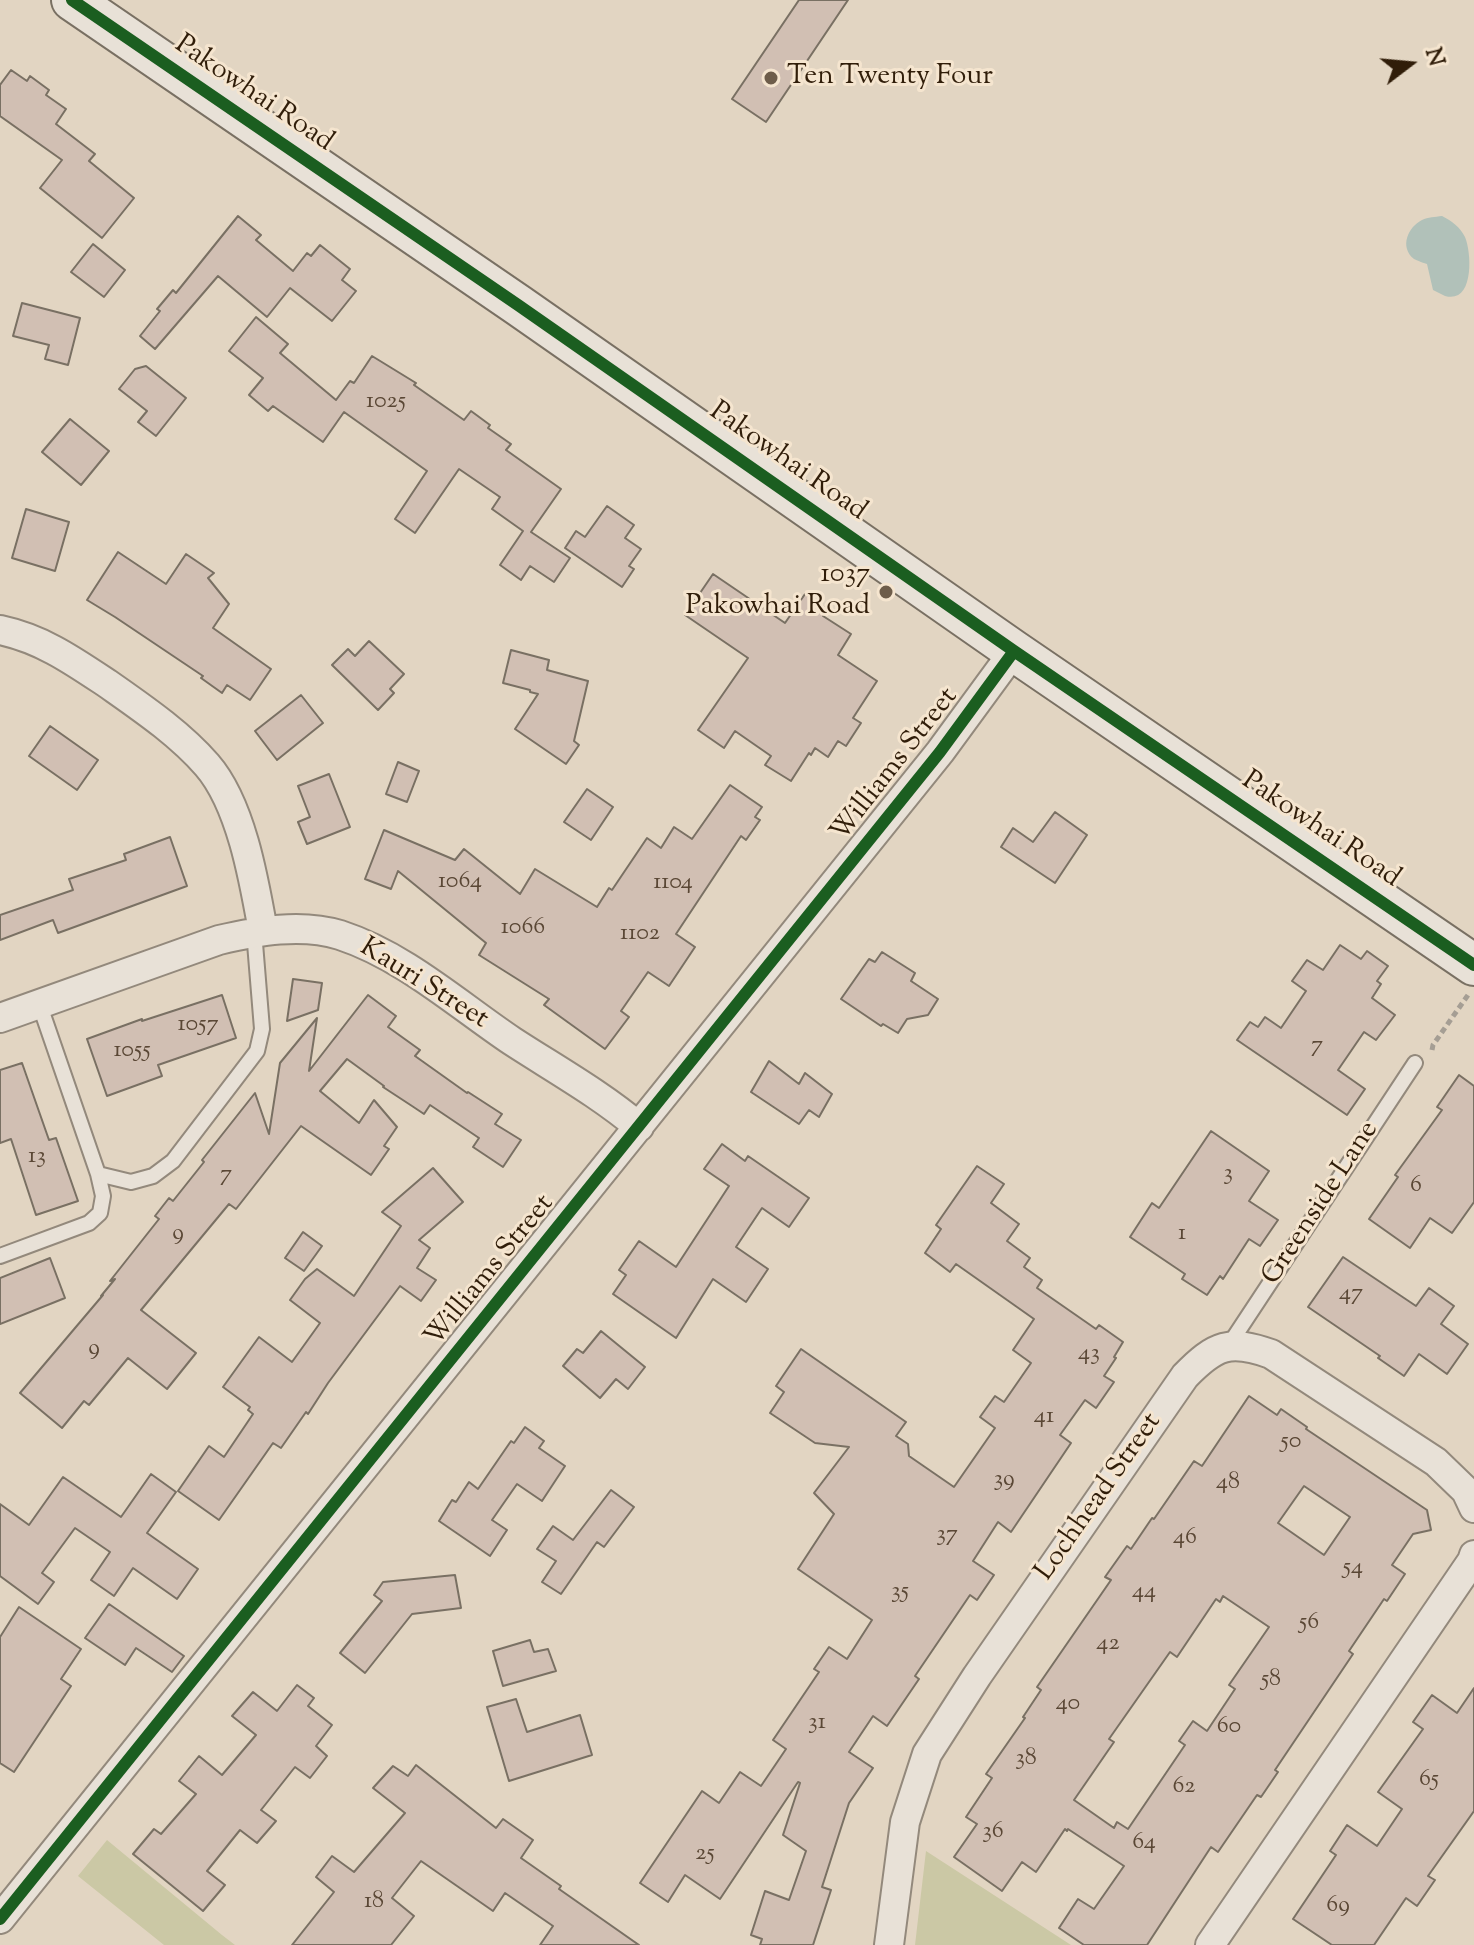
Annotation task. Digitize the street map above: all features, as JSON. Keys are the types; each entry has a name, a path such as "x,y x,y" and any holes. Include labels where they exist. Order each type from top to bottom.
{"main road":[{"name":"Pakowhai Road","path":"72,0 518,305 1014,651 1471,980"}],"street":[{"path":"0,630 23,634 87,670 174,733 208,766 228,799 248,853 258,931"},
{"name":"Williams Street","path":"0,1919 940,752 1014,651"},
{"name":"Kauri Street","path":"0,1018 219,940 258,931 308,929 339,935 412,971 619,1110 639,1127"},
{"path":"1229,1345 1250,1346 1271,1354 1436,1462 1466,1491 1474,1508"},
{"name":"Lochhead Street","path":"889,1945 905,1822 927,1754 986,1663 1185,1376 1204,1357 1229,1345"},
{"path":"1210,1945 1474,1555"}],"lane":[{"path":"98,1174 131,1182 153,1176 173,1161 257,1051 262,1029 258,931"},
{"path":"0,1256 89,1223 100,1213 103,1196 39,1003"},
{"name":"Greenside Lane","path":"1229,1345 1415,1063"}],"path":[{"path":"1432,1058 1433,1045 1471,980"}],"shaded area":[{"path":"1442,216 1463,233 1469,255 1466,285 1461,293 1454,296 1445,296 1433,290 1427,264 1409,254 1406,243 1409,232 1417,223"},
{"path":"107,1840 235,1945 164,1945 78,1876"},
{"path":"926,1851 1071,1945 915,1945"}],"building":[{"path":"799,0 848,0 766,122 732,99"},
{"path":"11,70 27,81 30,76 49,90 46,95 66,109 56,124 95,154 89,161 134,198 102,238 40,188 62,160 0,116 0,85"},
{"path":"238,216 261,235 256,240 293,271 307,253 311,256 320,245 350,269 342,280 356,291 332,321 290,288 267,317 218,276 155,349 140,336 160,311 157,309 173,290 176,293"},
{"path":"93,244 125,270 104,297 71,272"},
{"path":"22,303 80,318 68,365 45,359 49,345 13,336"},
{"path":"256,317 288,344 280,353 336,400 350,381 354,383 372,356 416,383 414,385 464,420 471,411 490,425 488,428 511,444 506,450 561,489 531,532 570,558 554,582 530,566 521,580 500,565 523,531 492,509 500,497 459,469 415,533 395,519 427,471 344,412 323,442 273,406 268,411 249,395 263,378 229,351"},
{"path":"146,366 186,398 156,436 138,422 147,411 119,389 135,369"},
{"path":"70,419 109,451 81,485 42,452"},
{"path":"607,506 634,525 625,538 641,549 629,566 634,569 622,587 565,548 576,531 585,537"},
{"path":"26,509 69,522 55,571 12,558"},
{"path":"118,552 166,584 186,554 214,573 208,578 229,604 213,628 271,669 250,700 227,685 222,693 201,678 203,676 87,600"},
{"path":"713,574 785,623 805,594 827,609 823,616 851,634 838,655 877,681 853,718 861,723 846,746 838,741 828,757 815,748 791,781 765,765 771,756 735,731 724,748 698,730 748,658 685,615"},
{"path":"369,641 404,674 390,689 394,693 378,710 332,665 348,649 355,656"},
{"path":"511,650 549,660 547,670 588,681 574,741 579,745 566,764 515,729 538,694 503,683"},
{"path":"301,695 323,723 277,760 255,731"},
{"path":"50,726 98,760 77,790 29,756"},
{"path":"398,762 419,771 407,802 386,794"},
{"path":"329,774 350,827 307,844 298,822 310,817 298,786"},
{"path":"730,785 762,807 755,817 760,820 746,840 741,836 676,934 695,947 669,986 648,972 621,1011 629,1017 605,1049 544,1005 549,999 479,955 486,943 398,871 391,889 365,879 384,830 455,860 464,849 520,894 535,869 597,907 647,838 661,848 674,827 692,839"},
{"path":"587,789 613,807 591,840 564,822"},
{"path":"1055,812 1087,835 1055,883 1001,847 1013,828 1033,842"},
{"path":"170,837 187,886 58,933 53,920 0,940 0,915 73,890 69,879 126,860 124,854"},
{"path":"1340,945 1361,959 1367,951 1388,966 1377,981 1381,984 1372,998 1395,1015 1376,1040 1364,1032 1338,1070 1365,1089 1347,1115 1237,1040 1250,1022 1258,1027 1265,1017 1281,1028 1306,991 1292,981 1307,960 1323,970"},
{"path":"882,952 915,973 911,981 938,999 928,1015 907,1019 898,1033 883,1024 881,1026 841,999 869,959 875,962"},
{"path":"293,979 322,983 318,1010 287,1021"},
{"path":"222,995 236,1038 158,1065 162,1076 107,1096 87,1039"},
{"path":"368,995 396,1016 388,1027 420,1050 415,1056 502,1114 495,1124 521,1140 503,1167 473,1147 479,1138 430,1105 424,1114 347,1059 320,1091 359,1123 374,1100 397,1127 384,1146 389,1149 371,1175 301,1126 236,1209 229,1204 141,1310 196,1353 167,1389 128,1358 89,1405 84,1401 62,1428 20,1393 103,1295 115,1279 110,1281 159,1219 155,1216 169,1198 173,1201 255,1093 269,1134 280,1063 317,1018 309,1071"},
{"path":"769,1061 799,1084 805,1073 832,1094 819,1117 809,1110 799,1124 751,1092"},
{"path":"22,1063 49,1140 56,1138 78,1201 36,1215 11,1139 0,1143 0,1070"},
{"path":"1459,1075 1474,1086 1474,1202 1452,1233 1430,1218 1410,1248 1369,1219 1398,1177 1395,1175 1442,1110 1437,1107"},
{"path":"1211,1131 1269,1171 1249,1201 1278,1220 1260,1246 1249,1239 1223,1279 1220,1276 1207,1295 1182,1279 1185,1274 1130,1237 1152,1203 1159,1208"},
{"path":"722,1144 745,1161 748,1156 809,1198 789,1227 762,1208 736,1247 768,1269 746,1302 713,1279 676,1338 613,1294 626,1275 619,1270 639,1241 676,1267 729,1186 704,1169"},
{"path":"977,1166 1004,1184 991,1203 1019,1224 1007,1241 1030,1258 1024,1267 1042,1280 1037,1288 1096,1329 1099,1325 1123,1342 1104,1376 1114,1382 1096,1408 1085,1400 1060,1435 1071,1443 1011,1532 998,1522 973,1561 994,1575 977,1600 970,1595 915,1676 919,1679 887,1726 873,1716 849,1752 873,1768 849,1803 822,1887 831,1890 813,1945 760,1945 762,1939 751,1935 765,1891 789,1900 806,1851 783,1835 800,1783 720,1899 685,1875 668,1902 640,1883 702,1791 719,1803 740,1772 761,1786 786,1749 773,1740 819,1672 814,1669 829,1647 847,1659 872,1620 798,1569 834,1514 814,1493 849,1447 815,1443 770,1413 784,1392 776,1386 801,1349 906,1422 896,1436 908,1444 909,1456 954,1487 995,1428 980,1417 995,1396 1004,1402 1031,1363 1013,1350 1034,1319 956,1264 950,1272 925,1253 941,1229 936,1225"},
{"path":"433,1168 463,1202 419,1240 430,1248 417,1268 436,1280 421,1301 400,1286 308,1414 306,1412 281,1448 273,1443 219,1520 178,1491 209,1446 224,1457 253,1414 248,1410 250,1407 223,1387 259,1337 292,1362 320,1323 290,1300 305,1279 317,1269 354,1296 401,1226 382,1212"},
{"path":"303,1232 322,1246 304,1271 285,1258"},
{"path":"1343,1257 1416,1306 1429,1288 1454,1306 1441,1324 1468,1344 1447,1374 1419,1354 1404,1376 1308,1307"},
{"path":"50,1258 65,1298 0,1324 0,1278"},
{"path":"601,1331 645,1367 628,1389 616,1379 600,1398 563,1366 577,1349 583,1353"},
{"path":"1249,1396 1277,1415 1281,1409 1427,1510 1431,1530 1413,1534 1392,1565 1405,1574 1349,1651 1353,1654 1275,1770 1278,1772 1261,1797 1257,1795 1218,1852 1211,1847 1147,1945 1084,1945 1059,1928 1078,1899 1094,1909 1124,1866 1068,1829 1065,1829 1036,1872 1022,1862 1002,1891 954,1857 977,1824 966,1817 992,1778 986,1774 1025,1718 1041,1690 1037,1687 1111,1580 1105,1577 1127,1546 1131,1549 1194,1461 1202,1466","holes":["1304,1486 1350,1517 1324,1555 1278,1523","1223,1596 1269,1627 1229,1685 1235,1689 1207,1731 1193,1721 1179,1741 1185,1745 1128,1829 1117,1822 1114,1828 1074,1800 1114,1742 1109,1739 1170,1652 1177,1657 1216,1599 1220,1602"]},
{"path":"525,1427 544,1441 539,1448 565,1466 542,1501 517,1484 492,1520 507,1530 490,1556 439,1521 452,1500 456,1502 469,1482 478,1489 511,1441 514,1443"},
{"path":"151,1474 176,1492 147,1533 198,1569 177,1599 133,1568 114,1596 91,1580 110,1552 75,1528 42,1573 54,1582 38,1604 0,1576 0,1504 29,1525 63,1477 121,1517"},
{"path":"611,1490 634,1507 604,1547 597,1542 561,1594 542,1582 556,1561 537,1549 553,1526 573,1540"},
{"path":"455,1575 461,1608 412,1614 365,1673 340,1653 382,1601 374,1595 383,1582"},
{"path":"109,1604 184,1656 172,1672 136,1648 125,1665 85,1638"},
{"path":"19,1607 81,1649 61,1679 71,1686 14,1772 0,1763 0,1637"},
{"path":"530,1640 534,1652 548,1649 556,1671 503,1686 493,1651"},
{"path":"297,1685 314,1698 308,1706 332,1725 316,1746 327,1756 310,1778 295,1767 261,1810 276,1821 257,1843 240,1830 207,1871 225,1885 203,1911 133,1854 154,1829 161,1834 196,1794 179,1781 199,1756 222,1775 256,1735 232,1716 253,1692 277,1711"},
{"path":"1474,1688 1474,1811 1428,1876 1435,1880 1417,1906 1406,1898 1374,1945 1332,1945 1293,1919 1336,1855 1330,1851 1347,1825 1377,1846 1402,1809 1378,1792 1423,1729 1413,1722 1432,1695 1457,1713"},
{"path":"516,1699 527,1732 580,1715 592,1755 509,1781 487,1707"},
{"path":"416,1765 496,1828 503,1819 533,1840 521,1858 561,1886 559,1889 639,1945 540,1945 553,1926 505,1893 493,1911 421,1861 392,1898 414,1916 391,1945 292,1945 334,1892 316,1877 332,1856 354,1872 405,1813 373,1788 393,1766 408,1776"}],"cycle path":[{"path":"72,0 1474,965"},
{"path":"0,1919 940,752 1014,651"}],"place":[{"name":"Ten Twenty Four","path":"771,78"},
{"name":"1037 Pakowhai Road","path":"886,592"}]}
